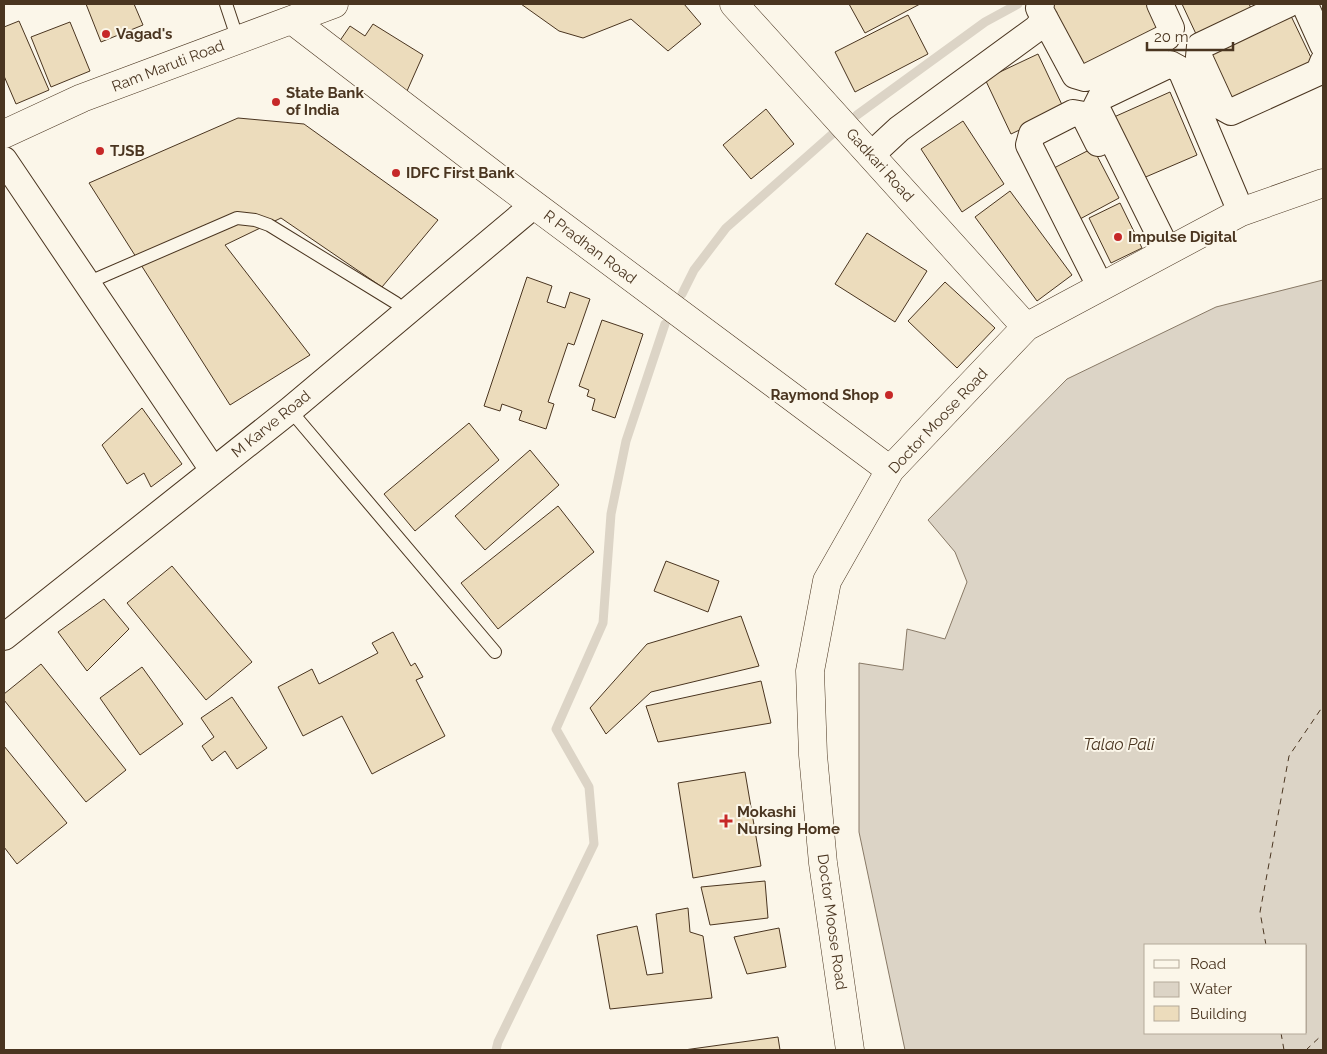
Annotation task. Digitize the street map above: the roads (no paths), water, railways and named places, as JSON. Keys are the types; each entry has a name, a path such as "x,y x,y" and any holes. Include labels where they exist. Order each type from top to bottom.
{"street":[{"name":"Ram Maruti Road","path":"4,134 82,98 334,4"},
{"name":"Gadkari Road","path":"734,4 1026,327"},
{"path":"1041,17 1075,76 1085,78 1167,37 1172,28 1160,4"},
{"path":"1288,4 1200,46 1199,57 1222,106 1231,112 1319,72 1323,62"},
{"path":"1303,4 1323,45"},
{"path":"1322,4 1323,8"},
{"path":"871,155 899,129 1041,17"},
{"path":"1041,17 1078,98"},
{"name":"R Pradhan Road","path":"292,20 534,205 890,470"},
{"path":"1161,254 1096,107 1101,97 1170,64 1181,70 1241,212"},
{"path":"1100,286 1028,145 1032,134 1072,113 1084,114 1161,254"},
{"path":"4,160 214,470"},
{"name":"Doctor Moose Road","path":"850,1050 823,863 813,755 810,671 827,581 890,470 1026,327 1241,212 1323,183"},
{"name":"M Karve Road","path":"4,637 290,410 534,205"}],"lane":[{"path":"226,4 238,40"},
{"path":"87,283 237,218 254,220 269,225 396,304"},
{"path":"290,410 495,652"}],"water":[{"name":"Talao Pali","path":"1323,280 1323,1050 905,1050 859,832 859,663 903,670 907,629 945,639 967,582 955,552 928,520 1067,379 1216,307"}],"waterway":[{"path":"857,115 985,22 1018,4"},
{"path":"682,294 694,270 726,228 838,129"},
{"path":"496,1050 498,1042 594,844 589,787 556,729 603,623 611,514 626,441 665,324"}],"place":[{"name":"Vagad's","path":"106,34"},
{"name":"State Bank of India","path":"276,102"},
{"name":"TJSB","path":"100,151"},
{"name":"IDFC First Bank","path":"396,173"},
{"name":"Impulse Digital","path":"1118,237"},
{"name":"Raymond Shop","path":"889,395"},
{"name":"Mokashi Nursing Home","path":"726,821"}]}
